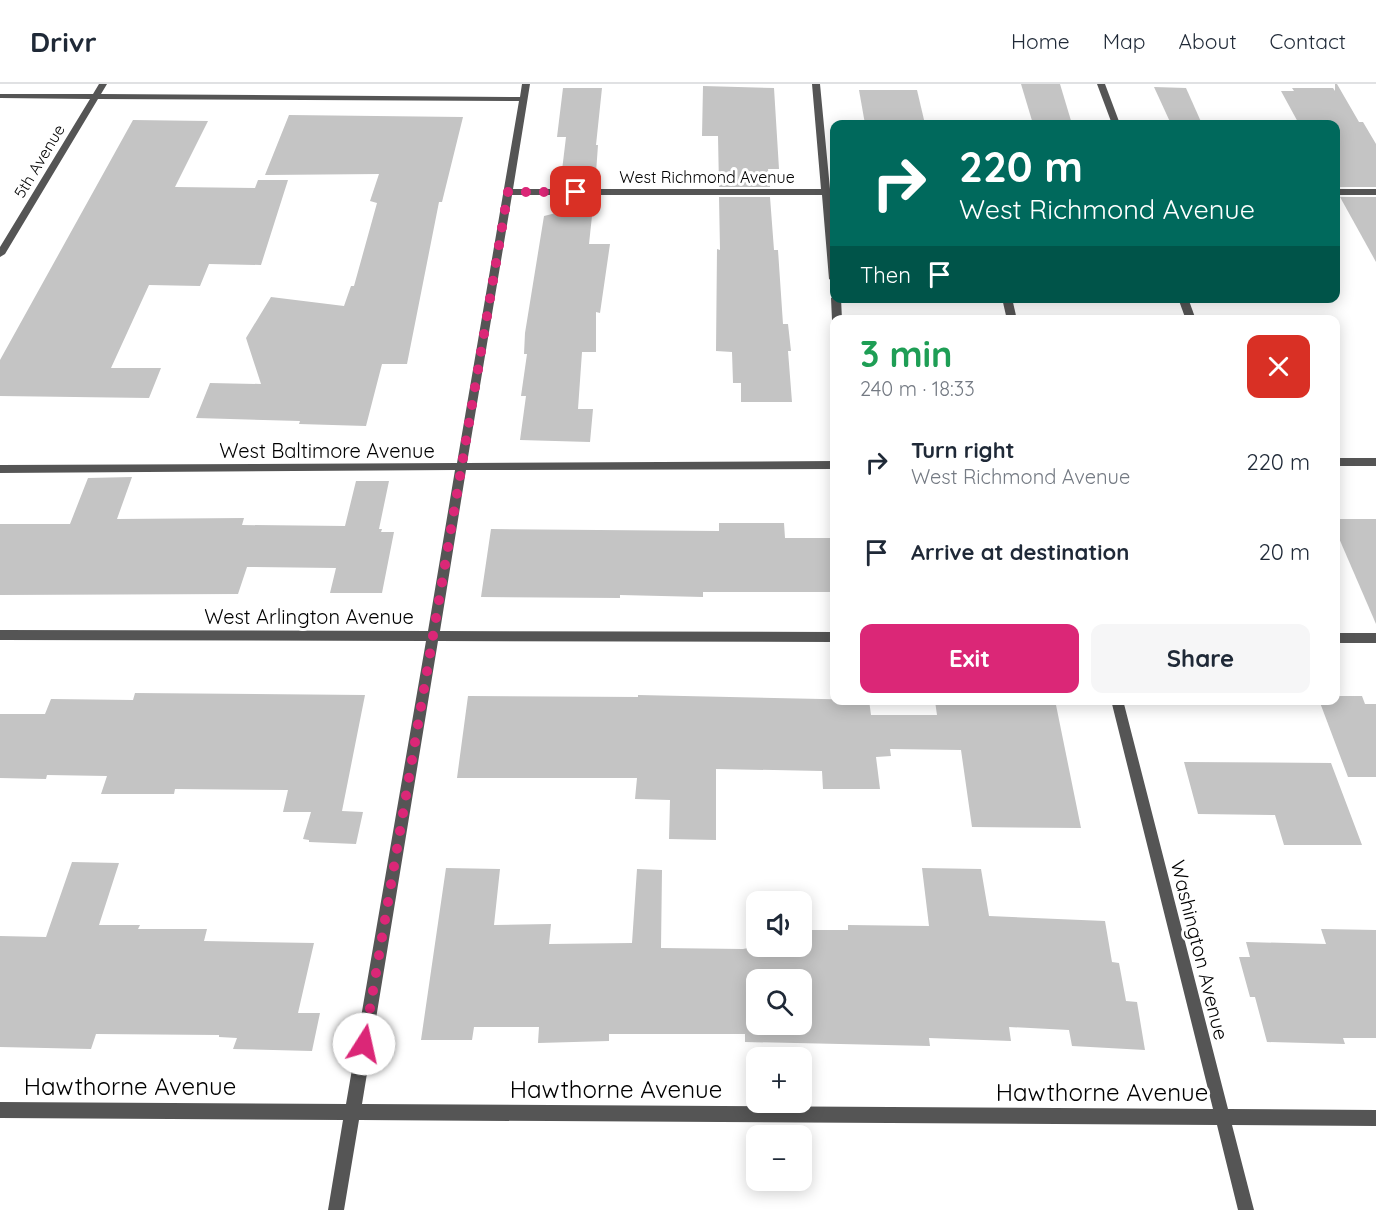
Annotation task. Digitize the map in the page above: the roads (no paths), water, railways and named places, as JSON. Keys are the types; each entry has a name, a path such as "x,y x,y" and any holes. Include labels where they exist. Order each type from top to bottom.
{"street":[{"name":"5th Avenue","path":"0,254 103,84"},
{"path":"336,1210 526,84"},
{"path":"816,84 830,185"},
{"path":"1101,84 1114,120"},
{"path":"0,96 524,99"},
{"name":"West Richmond Avenue","path":"508,192 830,192"},
{"path":"1340,192 1376,192"},
{"path":"1340,462 1376,462"},
{"name":"West Baltimore Avenue","path":"0,470 830,465"},
{"name":"West Arlington Avenue","path":"0,635 830,637"},
{"path":"1340,638 1376,638"},
{"name":"Washington Avenue","path":"1118,705 1246,1210"},
{"name":"Hawthorne Avenue","path":"0,1110 1376,1118"}]}
